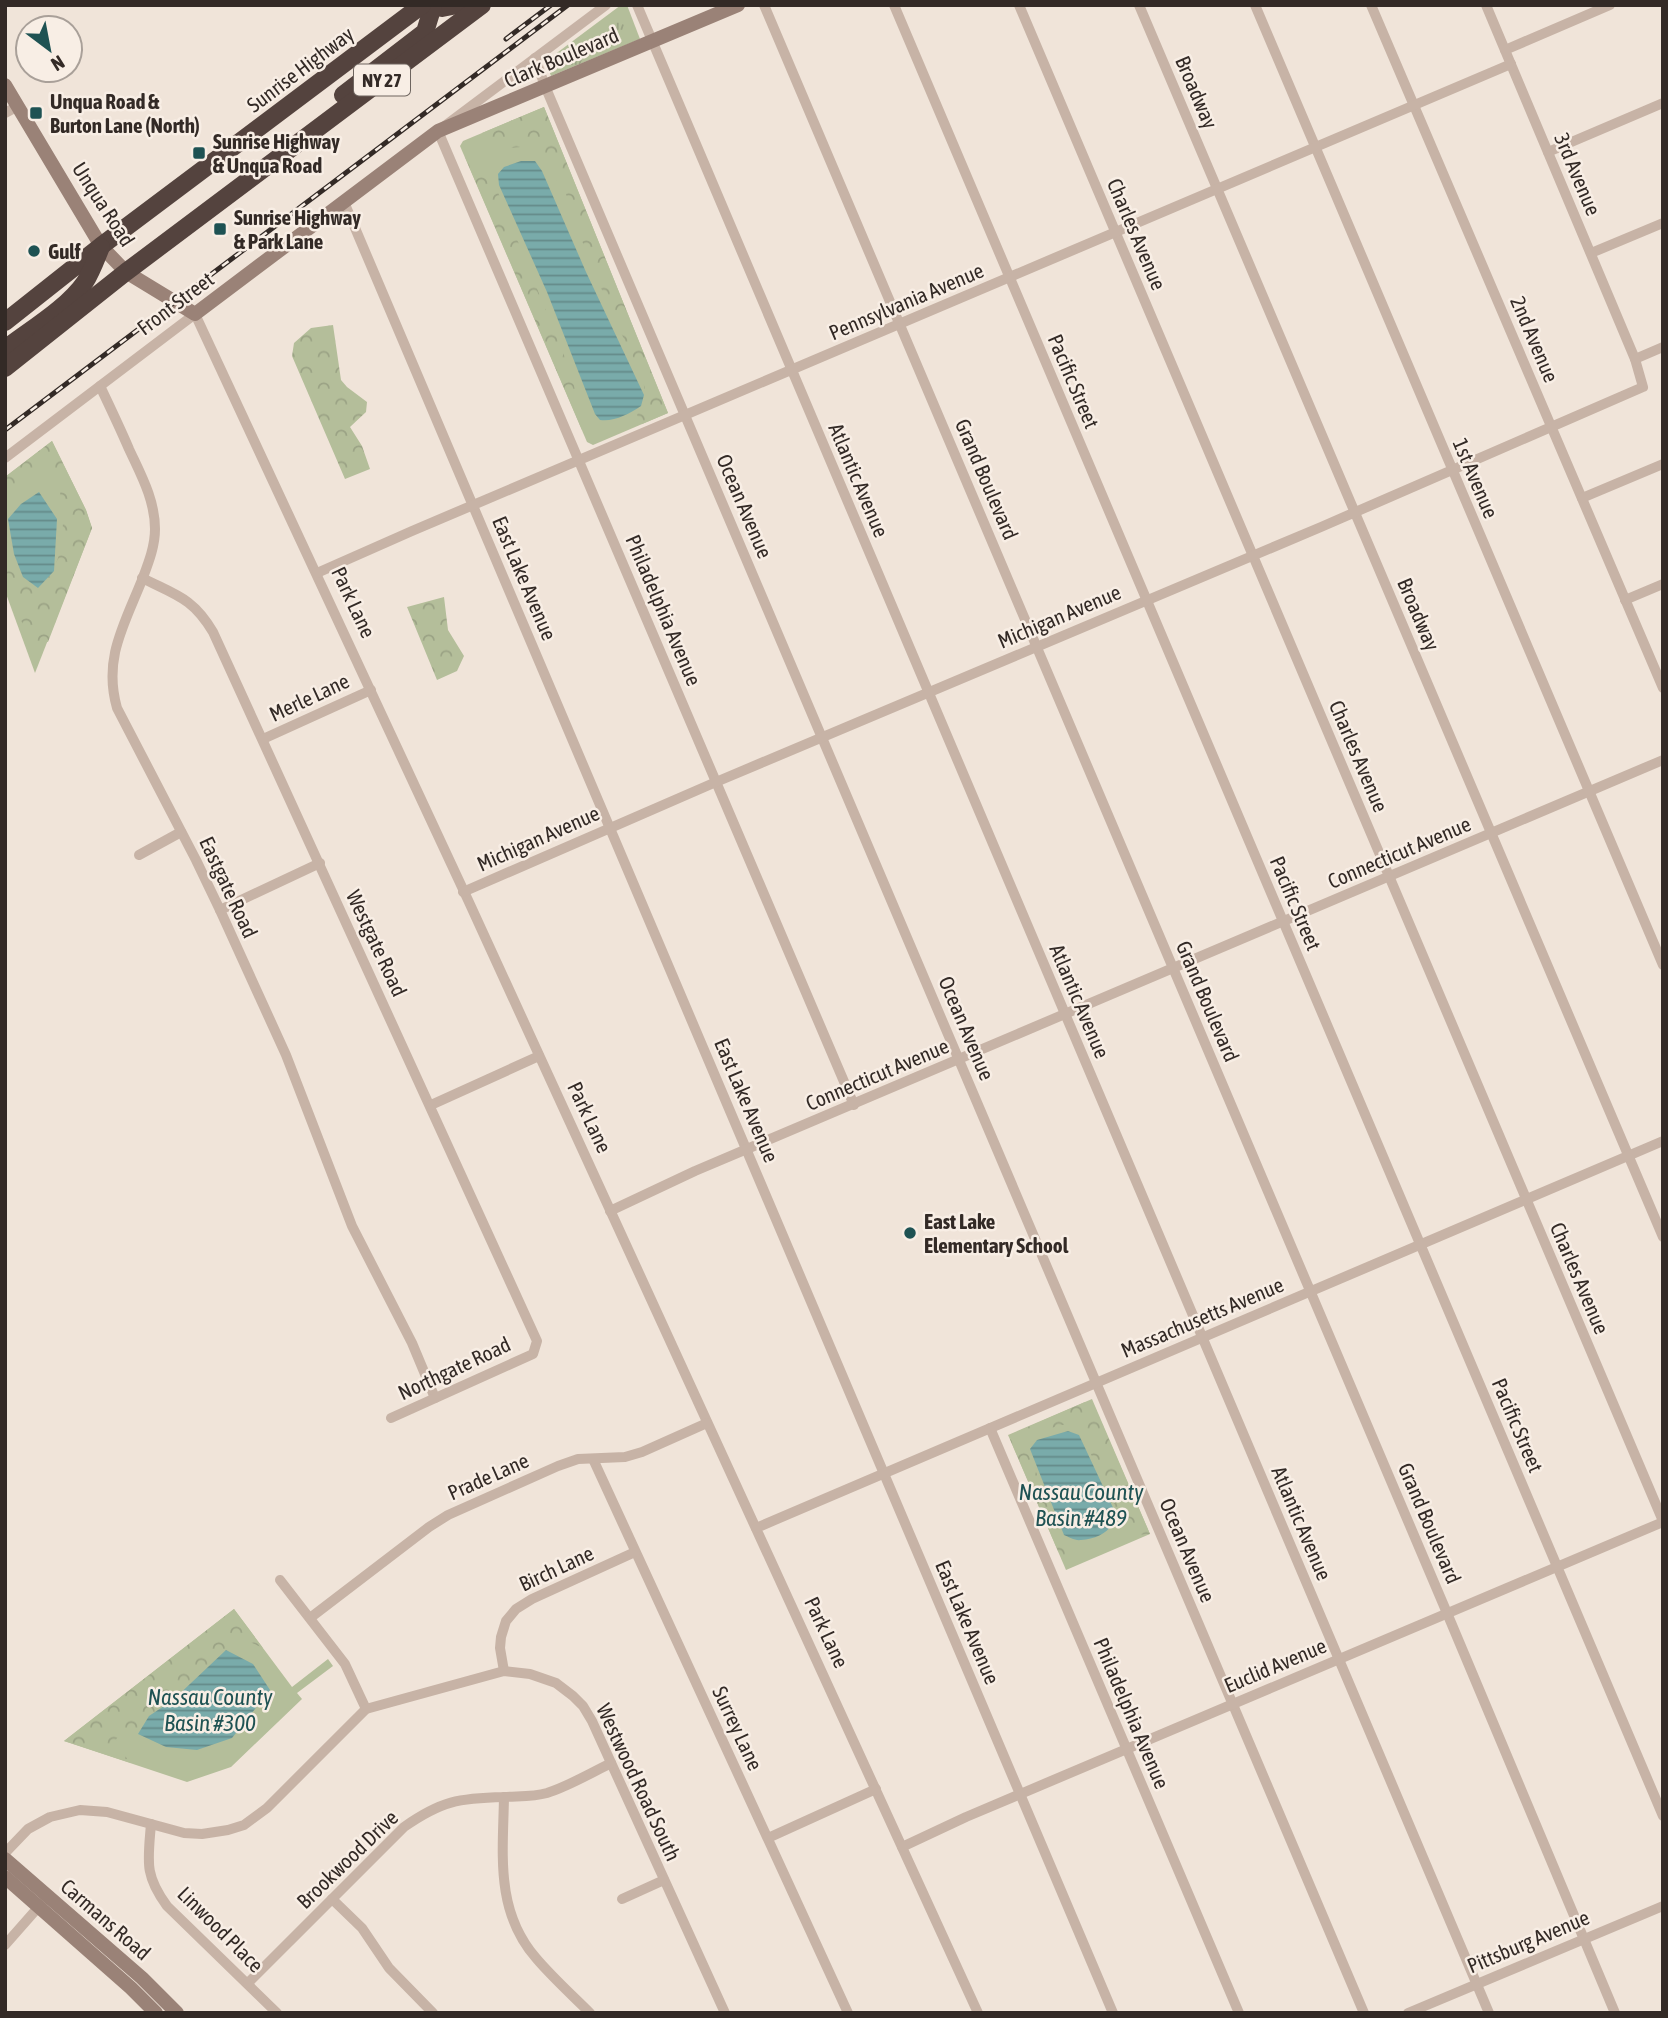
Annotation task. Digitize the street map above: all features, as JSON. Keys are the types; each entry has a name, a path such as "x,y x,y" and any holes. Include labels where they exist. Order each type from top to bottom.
{"highway":[{"name":"Sunrise Highway","path":"5,322 101,246 422,5"},
{"path":"247,181 286,139 425,32 433,5 442,8 457,5"},
{"name":"NY 27","path":"5,368 126,272 482,5"},
{"path":"5,349 72,298 85,282 101,246"}],"street":[{"name":"Front Street","path":"5,458 606,5"},
{"name":"Atlantic Avenue","path":"637,5 1489,2013"},
{"name":"Clark Boulevard","path":"438,131 738,5"},
{"name":"Grand Boulevard","path":"764,5 1615,2013"},
{"name":"Pacific Street","path":"894,5 1663,1816"},
{"name":"Charles Avenue","path":"1019,5 1663,1521"},
{"name":"Broadway","path":"1139,5 1663,1237"},
{"name":"1st Avenue","path":"1255,5 1663,965"},
{"name":"2nd Avenue","path":"1371,5 1663,688"},
{"name":"3rd Avenue","path":"1486,5 1635,359"},
{"path":"1505,50 1610,5"},
{"name":"Ocean Avenue","path":"535,58 1364,2013"},
{"name":"Pennsylvania Avenue","path":"317,573 1511,64"},
{"name":"Unqua Road","path":"5,85 12,110 101,246 126,272"},
{"path":"1548,152 1663,103"},
{"name":"Philadelphia Avenue","path":"438,131 854,1105"},
{"name":"East Lake Avenue","path":"344,202 1113,2013"},
{"path":"1591,253 1663,223"},
{"path":"126,272 195,314"},
{"name":"Park Lane","path":"195,314 371,690 978,2013"},
{"path":"1635,359 1663,347"},
{"name":"Michigan Avenue","path":"463,892 1643,387 1635,359"},
{"name":"Eastgate Road","path":"100,386 147,486 154,511 154,545 115,648 111,671 113,694 125,726 220,910 286,1055 352,1226 412,1343 435,1398"},
{"path":"1582,498 1663,464"},
{"name":"Westgate Road","path":"142,578 183,598 203,615 214,632 533,1330 537,1341 533,1354"},
{"path":"1625,600 1663,584"},
{"name":"Merle Lane","path":"263,739 371,690"},
{"name":"Connecticut Avenue","path":"610,1211 695,1171 1663,760"},
{"path":"139,855 181,832"},
{"path":"220,910 320,863"},
{"path":"431,1105 539,1056"},
{"name":"Massachusetts Avenue","path":"756,1528 1663,1140"},
{"name":"Northgate Road","path":"391,1418 533,1354"},
{"name":"Prade Lane","path":"310,1618 448,1515 558,1466 578,1459 625,1457 707,1423"},
{"name":"Philadelphia Avenue","path":"990,1428 1239,2013"},
{"name":"Surrey Lane","path":"593,1459 848,2013"},
{"name":"Euclid Avenue","path":"902,1847 1663,1521"},
{"name":"Birch Lane","path":"504,1671 501,1637 506,1621 516,1609 532,1599 635,1552"},
{"path":"280,1580 345,1664 366,1709"},
{"name":"Westwood Road South","path":"5,1853 28,1829 68,1811 107,1812 177,1832 202,1834 244,1825 267,1808 366,1709 504,1671 530,1674 556,1683 583,1706 592,1721 725,2013"},
{"name":"Brookwood Drive","path":"248,1983 404,1827 427,1811 465,1799 529,1797 548,1793 611,1763"},
{"path":"768,1838 876,1789"},
{"path":"503,1797 502,1869 505,1895 512,1919 535,1957 590,2013"},
{"name":"Linwood Place","path":"151,1824 148,1860 155,1889 167,1906 277,2013"},
{"name":"Carmans Road","path":"5,1859 43,1901 156,2013"},
{"name":"Carmans Road","path":"5,1877 43,1901 142,1978 177,2013"},
{"path":"622,1899 664,1880"},
{"path":"332,1899 362,1928 389,1968 433,2013"},
{"path":"5,1945 43,1901"},
{"name":"Pittsburg Avenue","path":"1408,2013 1663,1906"}],"green space":[{"path":"621,5 627,5 640,39 551,76 546,61"},
{"path":"544,107 668,413 593,445 587,442 460,146 463,141"},
{"path":"544,107 668,413 642,424 637,415 645,395 643,377 615,321 586,252 565,191 537,154 521,147 492,150 480,143 482,133"},
{"path":"465,157 483,164 494,176 497,190 570,370 582,417 582,430"},
{"path":"333,325 341,380 367,402 366,412 350,427 362,446 370,469 345,479 292,356 294,343 311,328"},
{"path":"52,441 92,528 35,673 5,591 5,477"},
{"path":"52,441 92,528 48,642 29,640 5,580 5,537 18,570 41,582 55,567 62,546 60,492 47,473 39,471 5,490 5,477"},
{"path":"444,597 448,630 464,656 457,671 437,680 407,607"},
{"name":"Nassau County Basin #489","path":"1092,1399 1150,1534 1066,1570 1008,1435"},
{"path":"1085,1402 1093,1403 1150,1534 1133,1535 1125,1529 1080,1430 1074,1426 1061,1425 1028,1439 1026,1449 1063,1534 1066,1555 1063,1557 1058,1551 1010,1439 1012,1434"},
{"path":"234,1609 292,1687 328,1659 333,1666 297,1693 302,1699 231,1767 187,1782 64,1741"},
{"path":"234,1609 263,1648 241,1638 173,1700 149,1716 138,1734 122,1734 116,1739 118,1748 131,1763 64,1741"}],"water":[{"path":"521,161 535,161 542,171 644,395 641,406 621,417 600,420 595,414 547,292 499,185 498,174 504,167"},
{"path":"39,492 57,519 54,571 38,588 23,577 14,554 8,519 21,504"},
{"name":"Nassau County Basin #489","path":"1068,1431 1079,1435 1116,1514 1108,1529 1099,1536 1087,1539 1077,1540 1064,1535 1030,1449 1037,1440"},
{"name":"Nassau County Basin #300","path":"226,1650 253,1664 270,1690 232,1738 197,1750 166,1747 138,1734 149,1716 173,1700"}],"railway":[{"path":"506,39 551,5"},
{"path":"5,430 568,5"}],"place":[{"name":"Unqua Road & Burton Lane (North)","path":"36,113"},
{"name":"Sunrise Highway & Unqua Road","path":"199,153"},
{"name":"Sunrise Highway & Park Lane","path":"220,229"},
{"name":"Gulf","path":"34,251"},
{"name":"East Lake Elementary School","path":"910,1233"}]}
